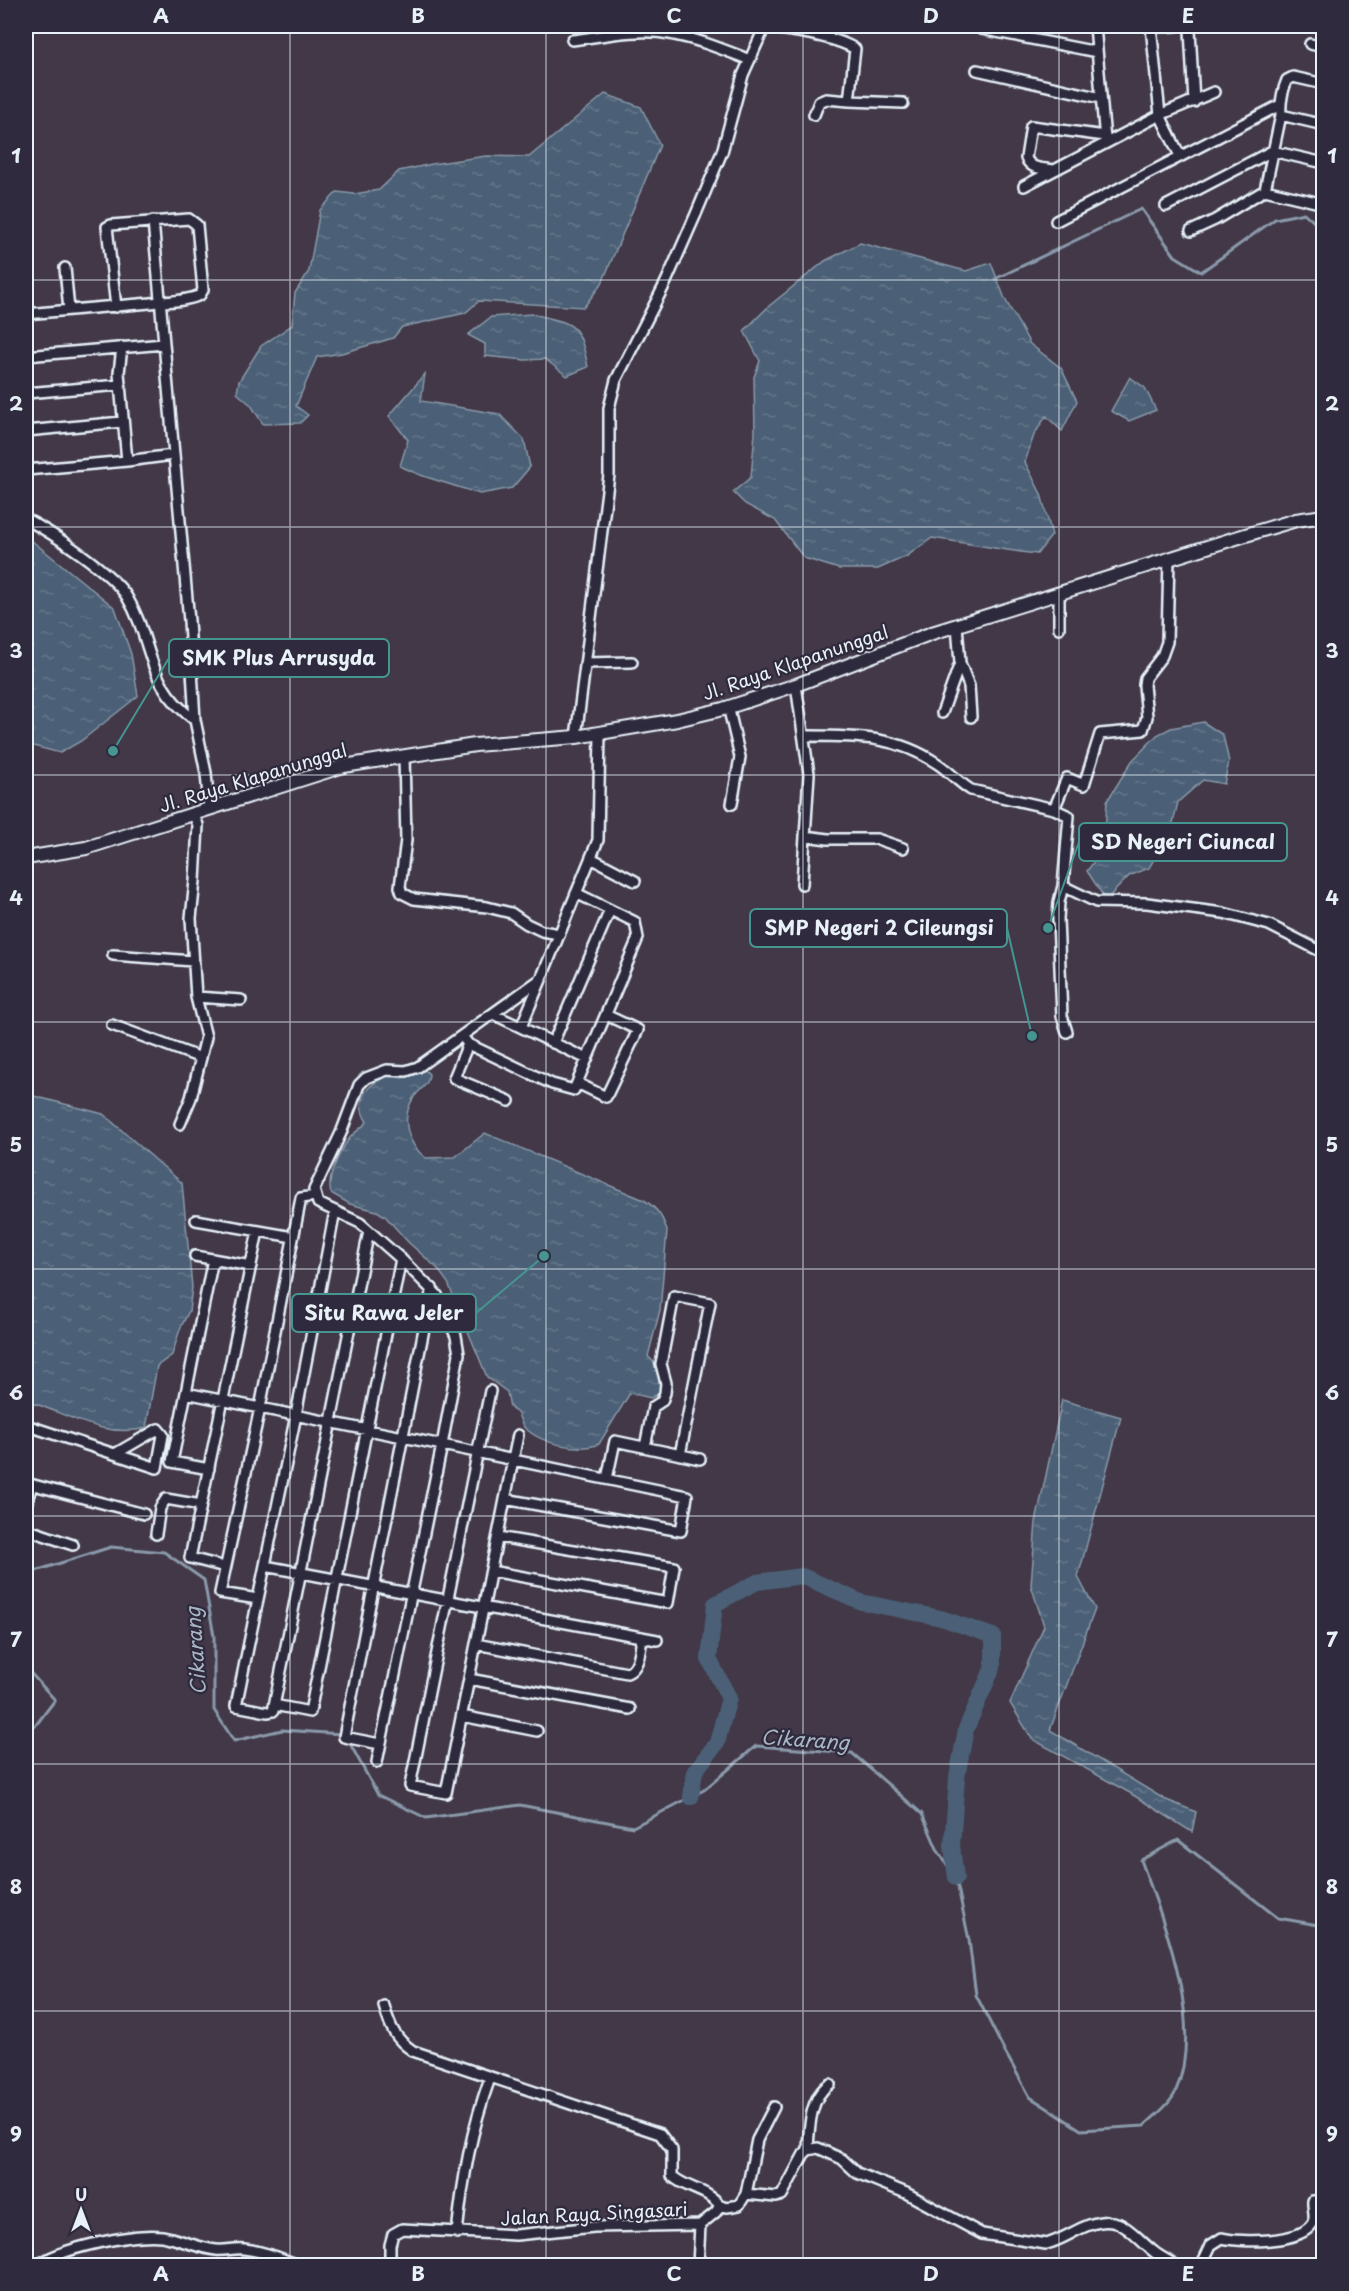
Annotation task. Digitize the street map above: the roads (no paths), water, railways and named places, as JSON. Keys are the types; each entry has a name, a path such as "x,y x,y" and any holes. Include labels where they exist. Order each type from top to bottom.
{"street":[{"path":"576,737 609,475 609,408 616,380 666,282 722,152 743,75 765,26 809,34 853,47 856,51 849,101"},
{"path":"1095,26 1105,140"},
{"path":"1176,26 1151,26 1160,115 1180,156"},
{"path":"1187,26 1190,30 1194,102"},
{"path":"981,28 1097,52"},
{"path":"572,40 623,33 670,34 716,46 750,60"},
{"path":"1310,44 1323,47"},
{"path":"977,70 1101,98"},
{"path":"1265,190 1285,84 1290,78 1300,78 1323,84"},
{"path":"1024,186 1105,140 1214,92"},
{"path":"814,115 819,102 826,99 903,103"},
{"path":"1056,221 1180,156 1281,110 1323,124"},
{"path":"1053,170 1032,167 1028,163 1026,158 1031,126 1105,140"},
{"path":"1166,206 1272,151 1323,163"},
{"path":"1191,231 1215,220 1265,190 1323,204"},
{"path":"26,314 116,307 200,296 203,290 197,225 189,219 153,220 107,227 116,307"},
{"path":"153,220 189,621 195,720 206,773 209,808"},
{"path":"65,268 69,310"},
{"path":"26,356 164,344"},
{"path":"122,347 119,373 127,461"},
{"path":"26,393 120,385"},
{"path":"26,431 122,422"},
{"path":"26,470 173,455"},
{"name":"Jl. Raya Klapanunggal","path":"26,858 86,848 344,765 475,746 576,737 677,720 723,709 796,685 855,661 957,625 1279,525 1323,516"},
{"path":"26,519 115,580 132,607 160,683 180,710 195,720"},
{"path":"1054,809 1067,778 1084,785 1100,734 1143,730 1147,717 1145,678 1162,656 1167,642 1169,558"},
{"path":"1059,594 1059,628"},
{"path":"957,625 960,663 969,686 971,717"},
{"path":"585,663 632,662"},
{"path":"942,713 960,663"},
{"path":"796,685 809,774 802,884"},
{"path":"723,709 729,710 740,758 732,804"},
{"path":"521,1028 598,840 600,733"},
{"path":"804,736 878,738 921,755 939,765 971,790 1054,809 1064,812 1070,818 1058,919 1062,1016 1066,1032"},
{"path":"404,756 406,840 400,887 402,893 414,899 487,907 511,913 535,927 559,934"},
{"path":"180,1124 190,1098 206,1037 206,1029 196,997 190,918 195,881 198,825 193,813"},
{"path":"805,836 854,840 868,838 903,848"},
{"path":"591,858 635,881"},
{"path":"1063,886 1096,902 1147,903 1223,914 1269,925 1323,953"},
{"path":"465,1040 552,1084 574,1090 638,938 635,922 576,893"},
{"path":"553,1043 610,910"},
{"path":"113,955 193,961"},
{"path":"377,1762 459,1354 450,1320 442,1302 432,1288 369,1231 318,1203 315,1190 341,1133 359,1085 366,1078 387,1070 406,1071 418,1067 465,1040 493,1014 541,979"},
{"path":"196,997 241,1000"},
{"path":"493,1014 587,1059"},
{"path":"577,1083 606,1097 638,1030 606,1015"},
{"path":"112,1025 201,1058"},
{"path":"465,1040 454,1078 509,1101"},
{"path":"258,1599 220,1593 260,1408 301,1198 315,1196"},
{"path":"335,1211 236,1706 273,1711 369,1231"},
{"path":"196,1220 293,1237"},
{"path":"225,1567 190,1558 258,1231"},
{"path":"195,1256 251,1266"},
{"path":"209,1469 172,1462 213,1259"},
{"path":"274,1705 310,1712 401,1259"},
{"path":"380,1744 344,1737 432,1288"},
{"path":"645,1448 653,1407 662,1401 665,1393 666,1383 661,1364 674,1296 710,1303 680,1455"},
{"path":"490,1391 410,1786 446,1793 518,1434"},
{"path":"186,1393 687,1496 681,1531 505,1499"},
{"path":"26,1425 157,1468 163,1435 158,1429 115,1454"},
{"path":"606,1479 615,1441 700,1459"},
{"path":"26,1505 29,1484 144,1514"},
{"path":"156,1534 160,1508 166,1499 201,1505"},
{"path":"26,1529 73,1545"},
{"path":"491,1571 668,1603 674,1567 498,1537"},
{"path":"265,1566 657,1640"},
{"path":"476,1644 627,1673 632,1671 636,1665 642,1637"},
{"path":"469,1679 630,1709"},
{"path":"462,1716 537,1731"},
{"path":"384,2006 388,2022 400,2042 413,2051 660,2134 672,2151 672,2176 680,2183 711,2195 720,2205"},
{"path":"457,2233 465,2169 477,2116 490,2078"},
{"path":"774,2107 757,2139 747,2194 776,2197 782,2195 808,2150 816,2099 823,2088 830,2084"},
{"path":"808,2150 818,2148 842,2159 857,2173 906,2193 982,2234 1046,2244 1100,2221 1115,2222 1134,2232 1154,2252 1177,2265"},
{"name":"Jalan Raya Singasari","path":"390,2265 390,2240 393,2234 402,2229 516,2235 594,2227 700,2225 716,2212 720,2205 727,2207 739,2205 747,2194"},
{"path":"1201,2265 1211,2246 1222,2238 1239,2241 1271,2239 1302,2232 1312,2224 1314,2219 1313,2201 1323,2200"},
{"path":"698,2265 700,2225"},
{"path":"37,2265 65,2252 144,2236 171,2238 215,2250 245,2249 302,2265"}],"water":[{"path":"605,94 641,107 660,145 602,283 584,307 479,301 465,313 402,327 393,338 342,353 317,357 296,406 308,415 300,423 263,424 251,405 237,393 239,381 261,346 292,325 295,293 309,271 320,210 337,192 354,194 379,190 399,171 432,164 486,156 529,157"},
{"path":"860,243 966,271 991,263 1005,299 1030,344 1061,368 1077,401 1062,431 1046,416 1034,435 1025,462 1041,494 1052,535 1037,554 932,538 907,556 878,569 839,569 804,558 775,520 745,504 733,492 751,477 755,433 754,377 760,361 744,331 769,306 825,261"},
{"path":"532,314 558,320 573,327 582,341 588,367 567,376 545,359 525,360 485,356 485,344 468,335 491,317"},
{"path":"425,374 421,401 499,414 524,439 530,467 512,488 480,494 420,475 400,466 408,440 389,416"},
{"path":"1130,377 1145,388 1156,410 1129,421 1111,411"},
{"path":"26,536 115,608 131,654 138,696 81,741 60,753 26,744"},
{"path":"1203,722 1223,735 1229,762 1224,784 1203,780 1178,802 1172,827 1149,868 1129,876 1106,900 1087,871 1104,848 1107,801 1132,761 1157,735 1171,728"},
{"path":"424,1069 429,1074 429,1078 410,1105 407,1122 414,1146 426,1158 455,1157 485,1133 644,1200 659,1213 664,1221 667,1231 660,1310 648,1356 660,1372 661,1392 651,1398 630,1393 599,1444 581,1447 561,1445 542,1439 526,1429 517,1413 510,1407 507,1392 487,1377 448,1283 437,1268 408,1242 385,1216 377,1211 350,1204 331,1193 330,1180 338,1157 345,1144 367,1122 362,1109 362,1098 368,1089 388,1076"},
{"path":"26,1094 103,1114 182,1183 192,1287 189,1311 180,1329 172,1355 157,1366 146,1428 117,1430 104,1428 90,1425 36,1404 26,1406"},
{"path":"1062,1400 1121,1417 1078,1577 1095,1609 1050,1730 1164,1799 1196,1812 1192,1832 1130,1793 1032,1739 1010,1703 1044,1626 1031,1585 1036,1522"}],"waterway":[{"path":"995,279 1141,209 1175,256 1201,272 1275,219 1304,213 1324,231"},
{"name":"Cikarang","path":"26,1574 111,1547 164,1552 204,1580 214,1636 214,1710 234,1741 282,1730 341,1734"},
{"path":"691,1797 695,1771 717,1743 729,1698 709,1659 715,1604 757,1582 802,1576 861,1602 941,1618 993,1636 993,1667 966,1729 957,1777 952,1846 956,1878"},
{"name":"Cikarang","path":"26,1668 55,1700 36,1725 26,1728"},
{"name":"Cikarang","path":"348,1740 378,1795 426,1818 520,1805 633,1827 704,1790 756,1746 852,1753 922,1814 938,1851 956,1878 969,1940 976,1995 1030,2097 1081,2130 1144,2126 1173,2097 1183,2066 1186,2037 1184,2007 1178,1976 1161,1914 1141,1860 1178,1840 1278,1918 1324,1926"}],"place":[{"name":"SMK Plus Arrusyda","path":"113,751"},
{"name":"SD Negeri Ciuncal","path":"1048,928"},
{"name":"SMP Negeri 2 Cileungsi","path":"1032,1036"},
{"name":"Situ Rawa Jeler","path":"544,1256"}]}
